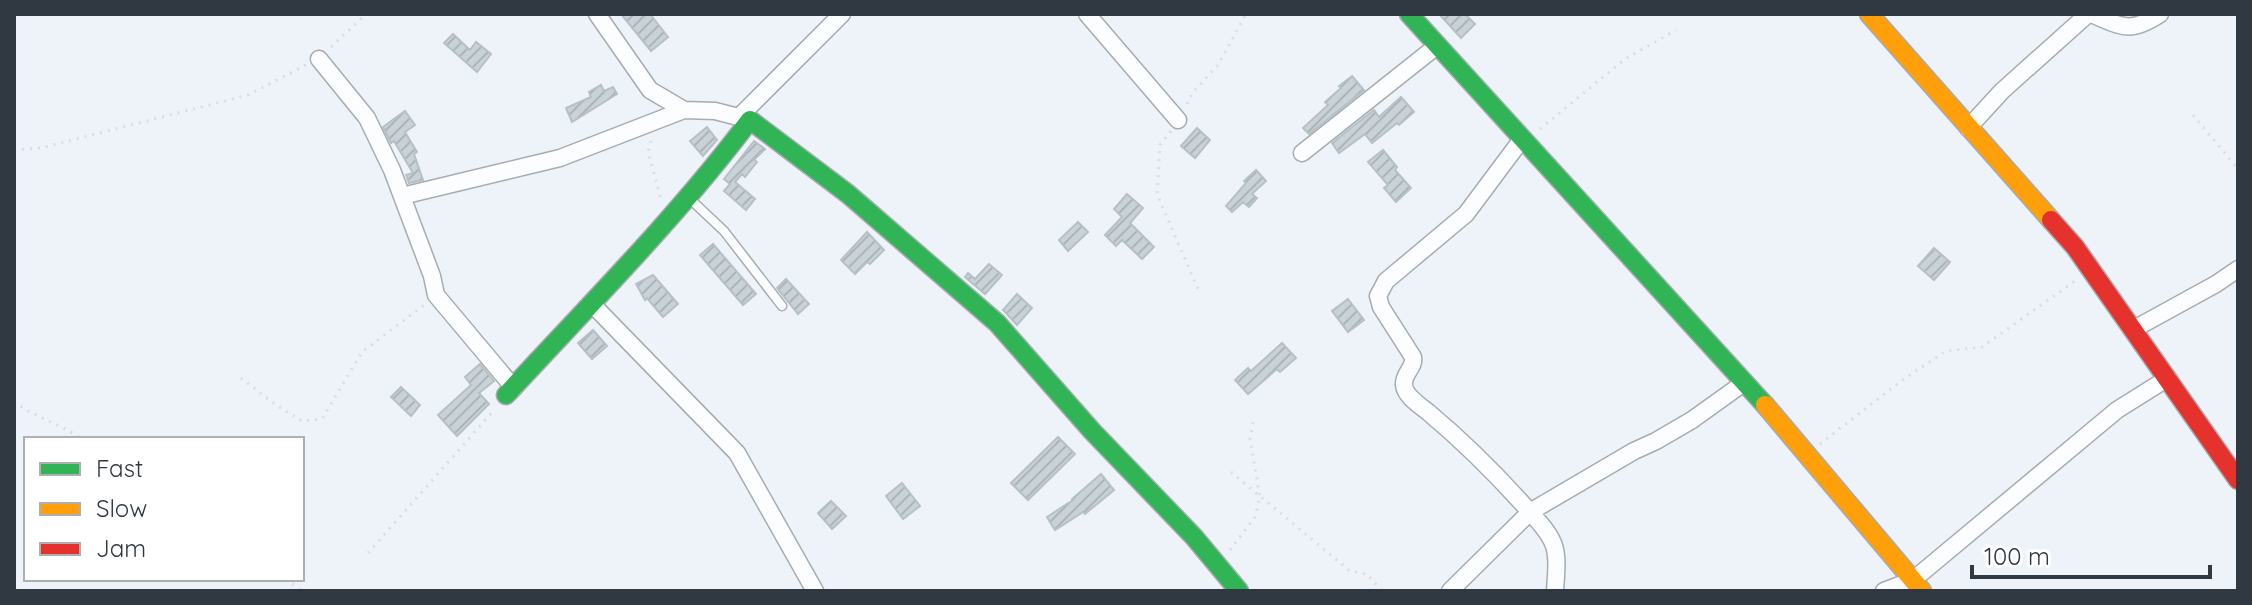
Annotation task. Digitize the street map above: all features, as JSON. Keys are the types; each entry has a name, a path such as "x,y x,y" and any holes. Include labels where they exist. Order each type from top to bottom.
{"street":[{"path":"597,14 650,90 684,110"},
{"path":"319,59 367,118 392,170 432,276 436,295 510,392 668,221 717,164 745,118 842,14"},
{"path":"1087,14 1178,120"},
{"path":"1409,14 1745,382 1918,585"},
{"path":"1869,14 2075,247 2238,480"},
{"path":"1968,128 2002,91 2089,14 2122,26 2142,26 2160,14"},
{"path":"1302,153 1438,45"},
{"path":"402,196 560,158 684,110 715,111 745,118 848,194 997,323 1092,431 1194,537 1239,591"},
{"path":"1524,141 1466,214 1386,281 1378,296 1381,307 1413,357 1414,364 1404,381 1411,398 1461,440 1550,533 1558,557 1555,591"},
{"path":"2134,329 2238,269"},
{"path":"591,303 737,453 815,591"},
{"path":"1884,591 1918,585 2117,410 2168,378"},
{"path":"1450,591 1530,512 1692,420 1745,382"}],"lane":[{"path":"688,197 724,231 782,306"}],"path":[{"path":"14,150 41,148 248,95 319,59 366,14"},
{"path":"1198,289 1157,194 1160,145 1193,92 1218,65 1246,14"},
{"path":"1524,141 1625,59 1676,30"},
{"path":"2193,115 2238,169"},
{"path":"655,121 648,152 668,221"},
{"path":"1807,455 1901,381 1946,351 1982,347 2092,271"},
{"path":"241,378 302,421 322,419 362,352 436,295"},
{"path":"368,553 510,392"},
{"path":"15,403 79,437"},
{"path":"1218,566 1255,517 1260,497 1250,438 1254,418"},
{"path":"1231,472 1350,571 1367,574 1382,591"}],"building":[{"path":"621,14 650,14 668,37 651,51"},
{"path":"1439,14 1465,14 1475,24 1461,38"},
{"path":"453,34 470,50 476,42 491,54 477,72 444,43"},
{"path":"1352,76 1364,90 1309,134 1303,128 1328,105 1325,102 1341,88 1339,86"},
{"path":"601,85 604,91 613,87 617,94 572,122 566,108 591,97 589,92"},
{"path":"1401,97 1414,112 1372,143 1365,134 1339,153 1332,143 1374,110 1379,117"},
{"path":"405,111 415,125 405,132 417,152 414,154 423,180 409,183 406,175 413,173 383,127"},
{"path":"707,127 717,140 703,156 690,141"},
{"path":"1197,128 1210,140 1195,158 1181,146"},
{"path":"754,141 765,149 754,160 757,162 745,177 742,174 735,182 755,199 746,210 724,191 730,184 724,179"},
{"path":"1383,150 1411,188 1396,202 1384,188 1388,185 1368,162"},
{"path":"1256,170 1266,181 1252,194 1257,198 1249,207 1243,202 1232,212 1226,206"},
{"path":"1127,194 1143,208 1130,223 1154,247 1142,259 1122,240 1116,246 1105,235 1122,217 1114,209"},
{"path":"1078,222 1088,232 1068,251 1059,240"},
{"path":"867,232 884,250 855,274 841,260"},
{"path":"713,244 756,294 743,305 700,255"},
{"path":"1934,248 1950,262 1934,280 1918,266"},
{"path":"989,264 1002,275 985,294 965,277 968,273 975,279"},
{"path":"653,275 678,304 663,317 647,298 645,300 636,284"},
{"path":"786,279 809,304 798,314 777,288"},
{"path":"1017,294 1032,308 1017,325 1003,310"},
{"path":"1348,299 1364,320 1348,332 1332,311"},
{"path":"593,330 607,346 592,359 578,343"},
{"path":"1282,343 1296,358 1280,372 1277,369 1248,394 1235,380 1248,368 1251,371"},
{"path":"480,364 494,381 479,393 489,404 457,436 438,415 471,385 465,377"},
{"path":"401,387 420,405 411,416 391,397"},
{"path":"1058,437 1075,454 1028,500 1011,483"},
{"path":"1101,474 1114,490 1085,514 1083,512 1055,530 1047,517 1073,500"},
{"path":"902,483 920,506 903,519 886,496"},
{"path":"831,501 846,516 832,529 818,513"}],"traffic: fast":[{"path":"1409,14 1765,405"},
{"path":"506,395 662,226 750,120 848,194 997,323 1092,431 1194,537 1239,591"}],"traffic: slow":[{"path":"1869,14 2051,220"},
{"path":"1765,405 1922,591"}],"traffic: jam":[{"path":"2051,220 2075,247 2238,480"}]}
